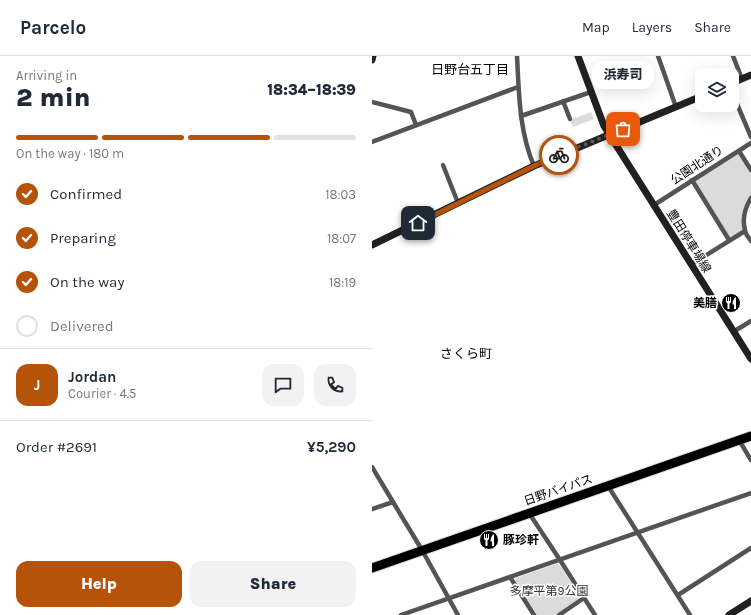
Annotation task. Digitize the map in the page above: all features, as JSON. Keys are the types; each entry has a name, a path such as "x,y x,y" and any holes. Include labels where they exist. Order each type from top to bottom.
{"highway":[{"name":"日野バイパス","path":"372,568 751,436"}],"main road":[{"path":"372,60 374,56"},
{"name":"豊田停車場線","path":"578,56 601,121 751,359"},
{"path":"739,80 751,75"},
{"path":"372,245 534,166 695,99"},
{"path":"729,615 751,601"}],"street":[{"path":"517,56 520,116 526,144 534,166"},
{"path":"658,56 676,107"},
{"path":"733,56 742,79"},
{"path":"372,142 518,87"},
{"path":"520,116 591,92"},
{"path":"563,101 570,119"},
{"path":"372,102 411,112 416,125"},
{"path":"739,109 751,137"},
{"name":"公園北通り","path":"654,205 751,143"},
{"path":"738,151 751,170"},
{"path":"443,165 458,203"},
{"path":"692,180 729,240"},
{"path":"751,198 746,206 744,218 745,231 751,241"},
{"path":"692,264 745,231"},
{"path":"733,332 751,321"},
{"path":"738,440 751,460"},
{"path":"372,467 422,550 458,615"},
{"path":"608,486 690,615"},
{"path":"401,615 751,493"},
{"path":"372,509 392,502"},
{"path":"529,513 595,615"},
{"path":"678,595 751,548"},
{"path":"510,577 534,615"},
{"path":"559,615 584,598"}],"green space":[{"path":"591,112 594,119 573,127 570,120"},
{"path":"739,151 751,170 751,198 746,206 745,231 729,240 692,180"},
{"name":"多摩平第9公園","path":"556,564 560,565 580,597 579,600 555,615 537,615 515,580 516,578"}],"way so far":[{"path":"559,155 623,129"}],"place":[{"name":"浜寿司","path":"623,129"},
{"name":"美膳","path":"731,303"},
{"name":"豚珍軒","path":"489,540"}],"district":[{"name":"日野台五丁目","path":"470,69"},
{"name":"さくら町","path":"466,353"}],"route":[{"path":"418,223 559,155"}]}
